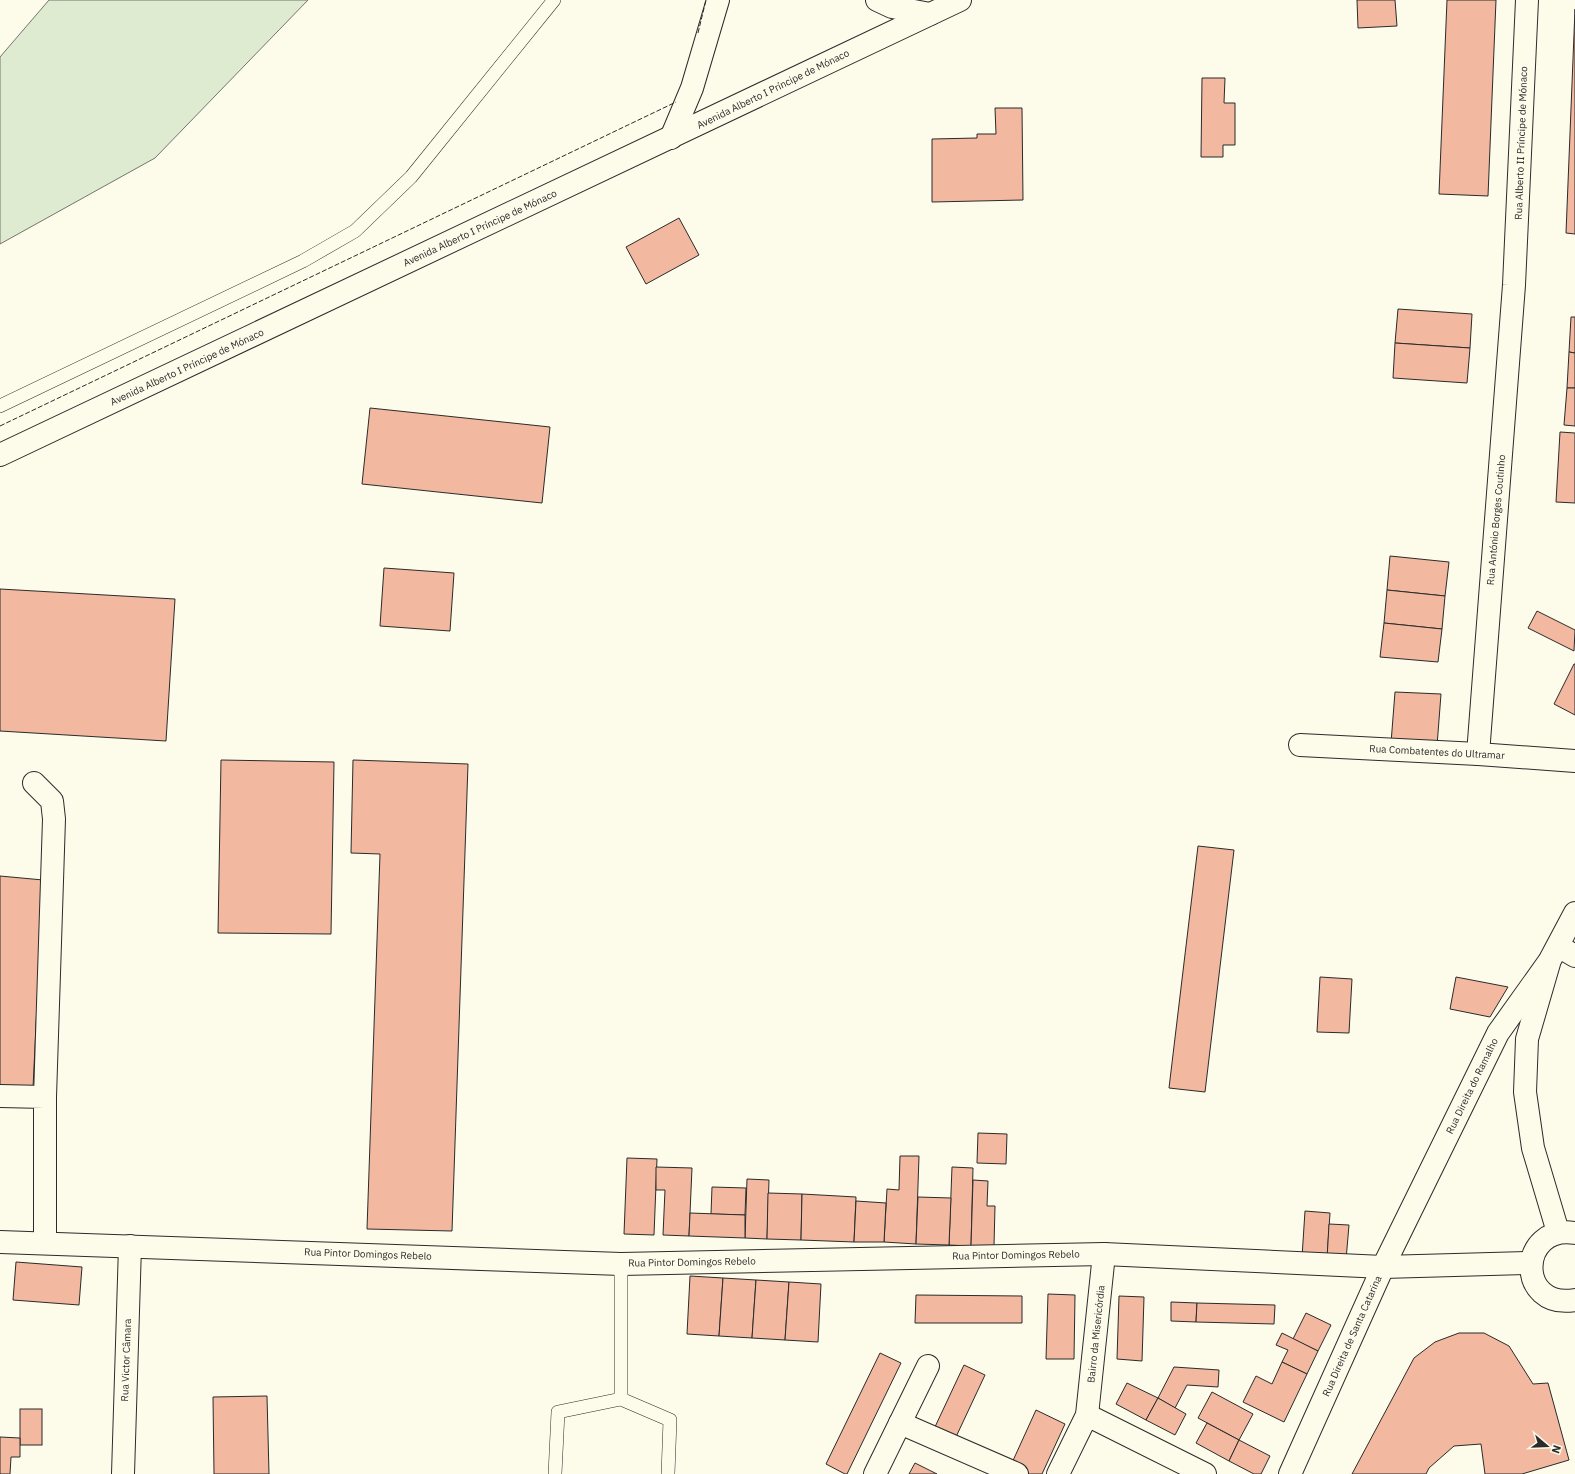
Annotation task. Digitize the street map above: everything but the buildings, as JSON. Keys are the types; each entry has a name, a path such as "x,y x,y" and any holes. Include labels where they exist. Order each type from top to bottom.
{"street":[{"path":"671,138 692,88 718,0"},
{"path":"877,0 892,7 930,14"},
{"name":"Avenida Alberto I Príncipe de Mónaco","path":"0,455 960,0"},
{"name":"Rua Alberto II Príncipe de Mónaco","path":"1514,285 1526,0"},
{"name":"Rua António Borges Coutinho","path":"1478,754 1514,285"},
{"name":"Rua Combatentes do Ultramar","path":"1300,745 1478,754 1575,761"},
{"path":"34,783 52,801 54,819 45,1098 45,1243"},
{"name":"Rua Direita do Ramalho","path":"1383,1267 1498,1033 1561,954 1575,913"},
{"path":"1561,954 1527,1039 1525,1092 1533,1148 1566,1232 1539,1243 1530,1263 1532,1280 1542,1293 1558,1301 1575,1302"},
{"path":"0,1096 45,1098"},
{"name":"Rua Pintor Domingos Rebelo","path":"0,1242 620,1264 1104,1254 1383,1267"},
{"name":"Rua Victor Câmara","path":"123,1474 130,1246"},
{"name":"Bairro da Misericórdia","path":"1058,1474 1087,1415 1104,1254"},
{"name":"Rua Direita de Santa Catarina","path":"1290,1474 1383,1267 1530,1263"},
{"path":"875,1474 928,1366"},
{"path":"1087,1415 1205,1474"},
{"path":"900,1423 1017,1474"}],"lane":[{"path":"0,406 303,261 355,231 411,177 554,0"},
{"path":"620,1264 620,1399"},
{"path":"555,1474 558,1412 620,1399 670,1420 668,1474"}],"green space":[{"path":"49,0 308,0 155,158 0,244 0,57"}],"fence":[{"path":"698,33 706,0"},
{"path":"0,426 676,102"}]}
